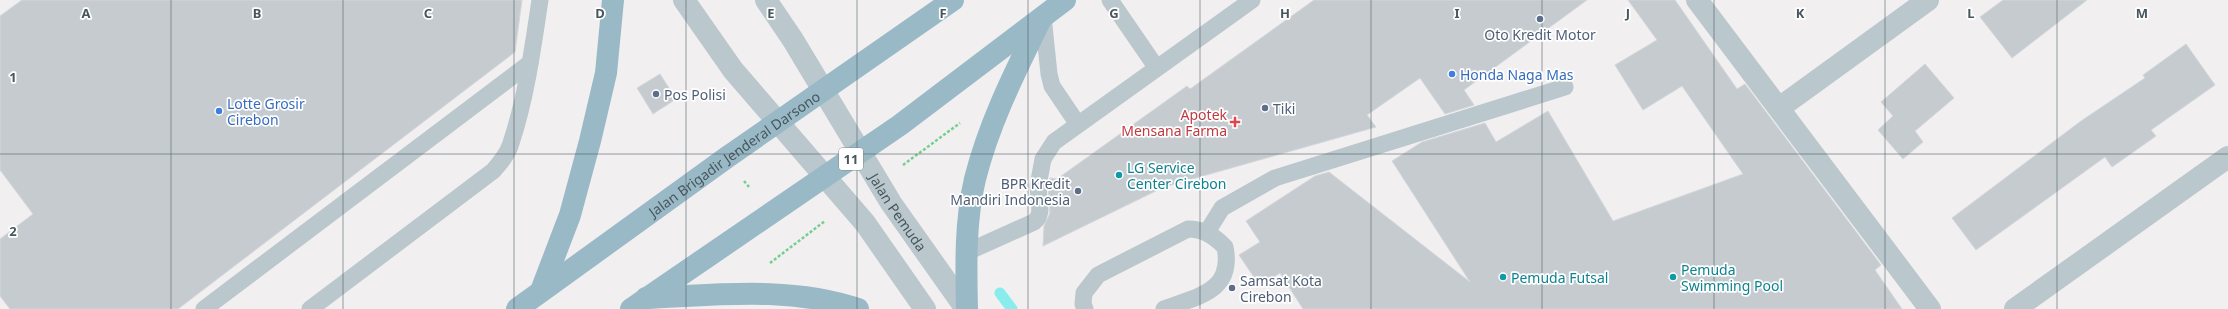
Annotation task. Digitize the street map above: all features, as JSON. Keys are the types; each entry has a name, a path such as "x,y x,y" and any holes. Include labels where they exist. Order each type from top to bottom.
{"highway":[{"path":"541,292 570,215 590,141 606,73 613,13 613,0"},
{"name":"Jalan Brigadir Jenderal Darsono","path":"517,309 726,158 824,92 953,0"},
{"name":"11","path":"639,304 900,125 1065,0"},
{"path":"967,309 965,253 975,180 985,143 1014,76 1043,16"},
{"path":"639,304 776,294 816,299 858,309"}],"street":[{"path":"684,0 733,70 864,223 925,309"},
{"name":"Jalan Pemuda","path":"766,0 787,31 891,203 967,309"},
{"path":"1697,0 1930,309"},
{"path":"1779,108 1928,0"},
{"path":"2015,309 2228,157"}],"lane":[{"path":"310,309 493,171 504,158 511,144 530,64 540,0"},
{"path":"1110,0 1156,67"},
{"path":"965,253 1034,222 1038,218 1040,211 1038,186 1043,159 1054,142 1077,123 1252,0"},
{"path":"1043,16 1049,74 1052,86 1077,123"},
{"path":"204,309 530,64"},
{"path":"1207,232 1222,208 1275,178 1566,87"},
{"path":"1085,309 1083,304 1084,293 1098,275 1188,229 1197,229 1207,232 1225,247 1226,264 1222,279 1213,290 1164,309"}],"path":[{"path":"898,170 966,119"},
{"path":"767,265 830,217"}],"building":[{"name":"Lotte Grosir Cirebon","path":"22,0 522,0 515,52 178,309 10,309 0,296 0,239 33,214 0,170 0,16"},
{"path":"1314,0 1587,0 1464,90 1474,105 1445,114 1420,78 1367,115 1376,127 1164,187 1043,246 1044,226 1050,213 1048,187 1050,178 1057,179 1187,86 1190,89"},
{"path":"1628,0 1675,0 1737,89 1745,84 1881,265 1875,270 1902,309 1303,309 1280,273 1260,286 1239,255 1260,242 1246,221 1315,176 1329,172 1470,282 1392,161 1422,142 1485,123 1496,142 1548,111 1613,221 1743,174 1682,86 1643,110 1615,65 1657,40"},
{"path":"2003,0 2087,0 2012,58 1980,17"},
{"path":"2186,44 2215,85 2151,130 2156,136 2112,167 2105,157 1976,250 1952,218 2081,121 2145,78 2143,75"},
{"path":"1925,64 1954,98 1915,131 1923,142 1903,159 1878,130 1893,116 1881,102"},
{"name":"Pos Polisi","path":"660,74 676,99 653,114 637,88"}],"waterway":[{"path":"1000,293 1012,309"}],"place":[{"name":"Oto Kredit Motor","path":"1540,19"},
{"name":"Honda Naga Mas","path":"1452,74"},
{"name":"Pos Polisi","path":"656,94"},
{"name":"Tiki","path":"1265,108"},
{"name":"Lotte Grosir Cirebon","path":"219,111"},
{"name":"Apotek Mensana Farma","path":"1235,122"},
{"name":"LG Service Center Cirebon","path":"1119,175"},
{"name":"BPR Kredit Mandiri Indonesia","path":"1078,191"},
{"name":"Pemuda Futsal","path":"1503,277"},
{"name":"Pemuda Swimming Pool","path":"1673,277"},
{"name":"Samsat Kota Cirebon","path":"1232,288"}]}
